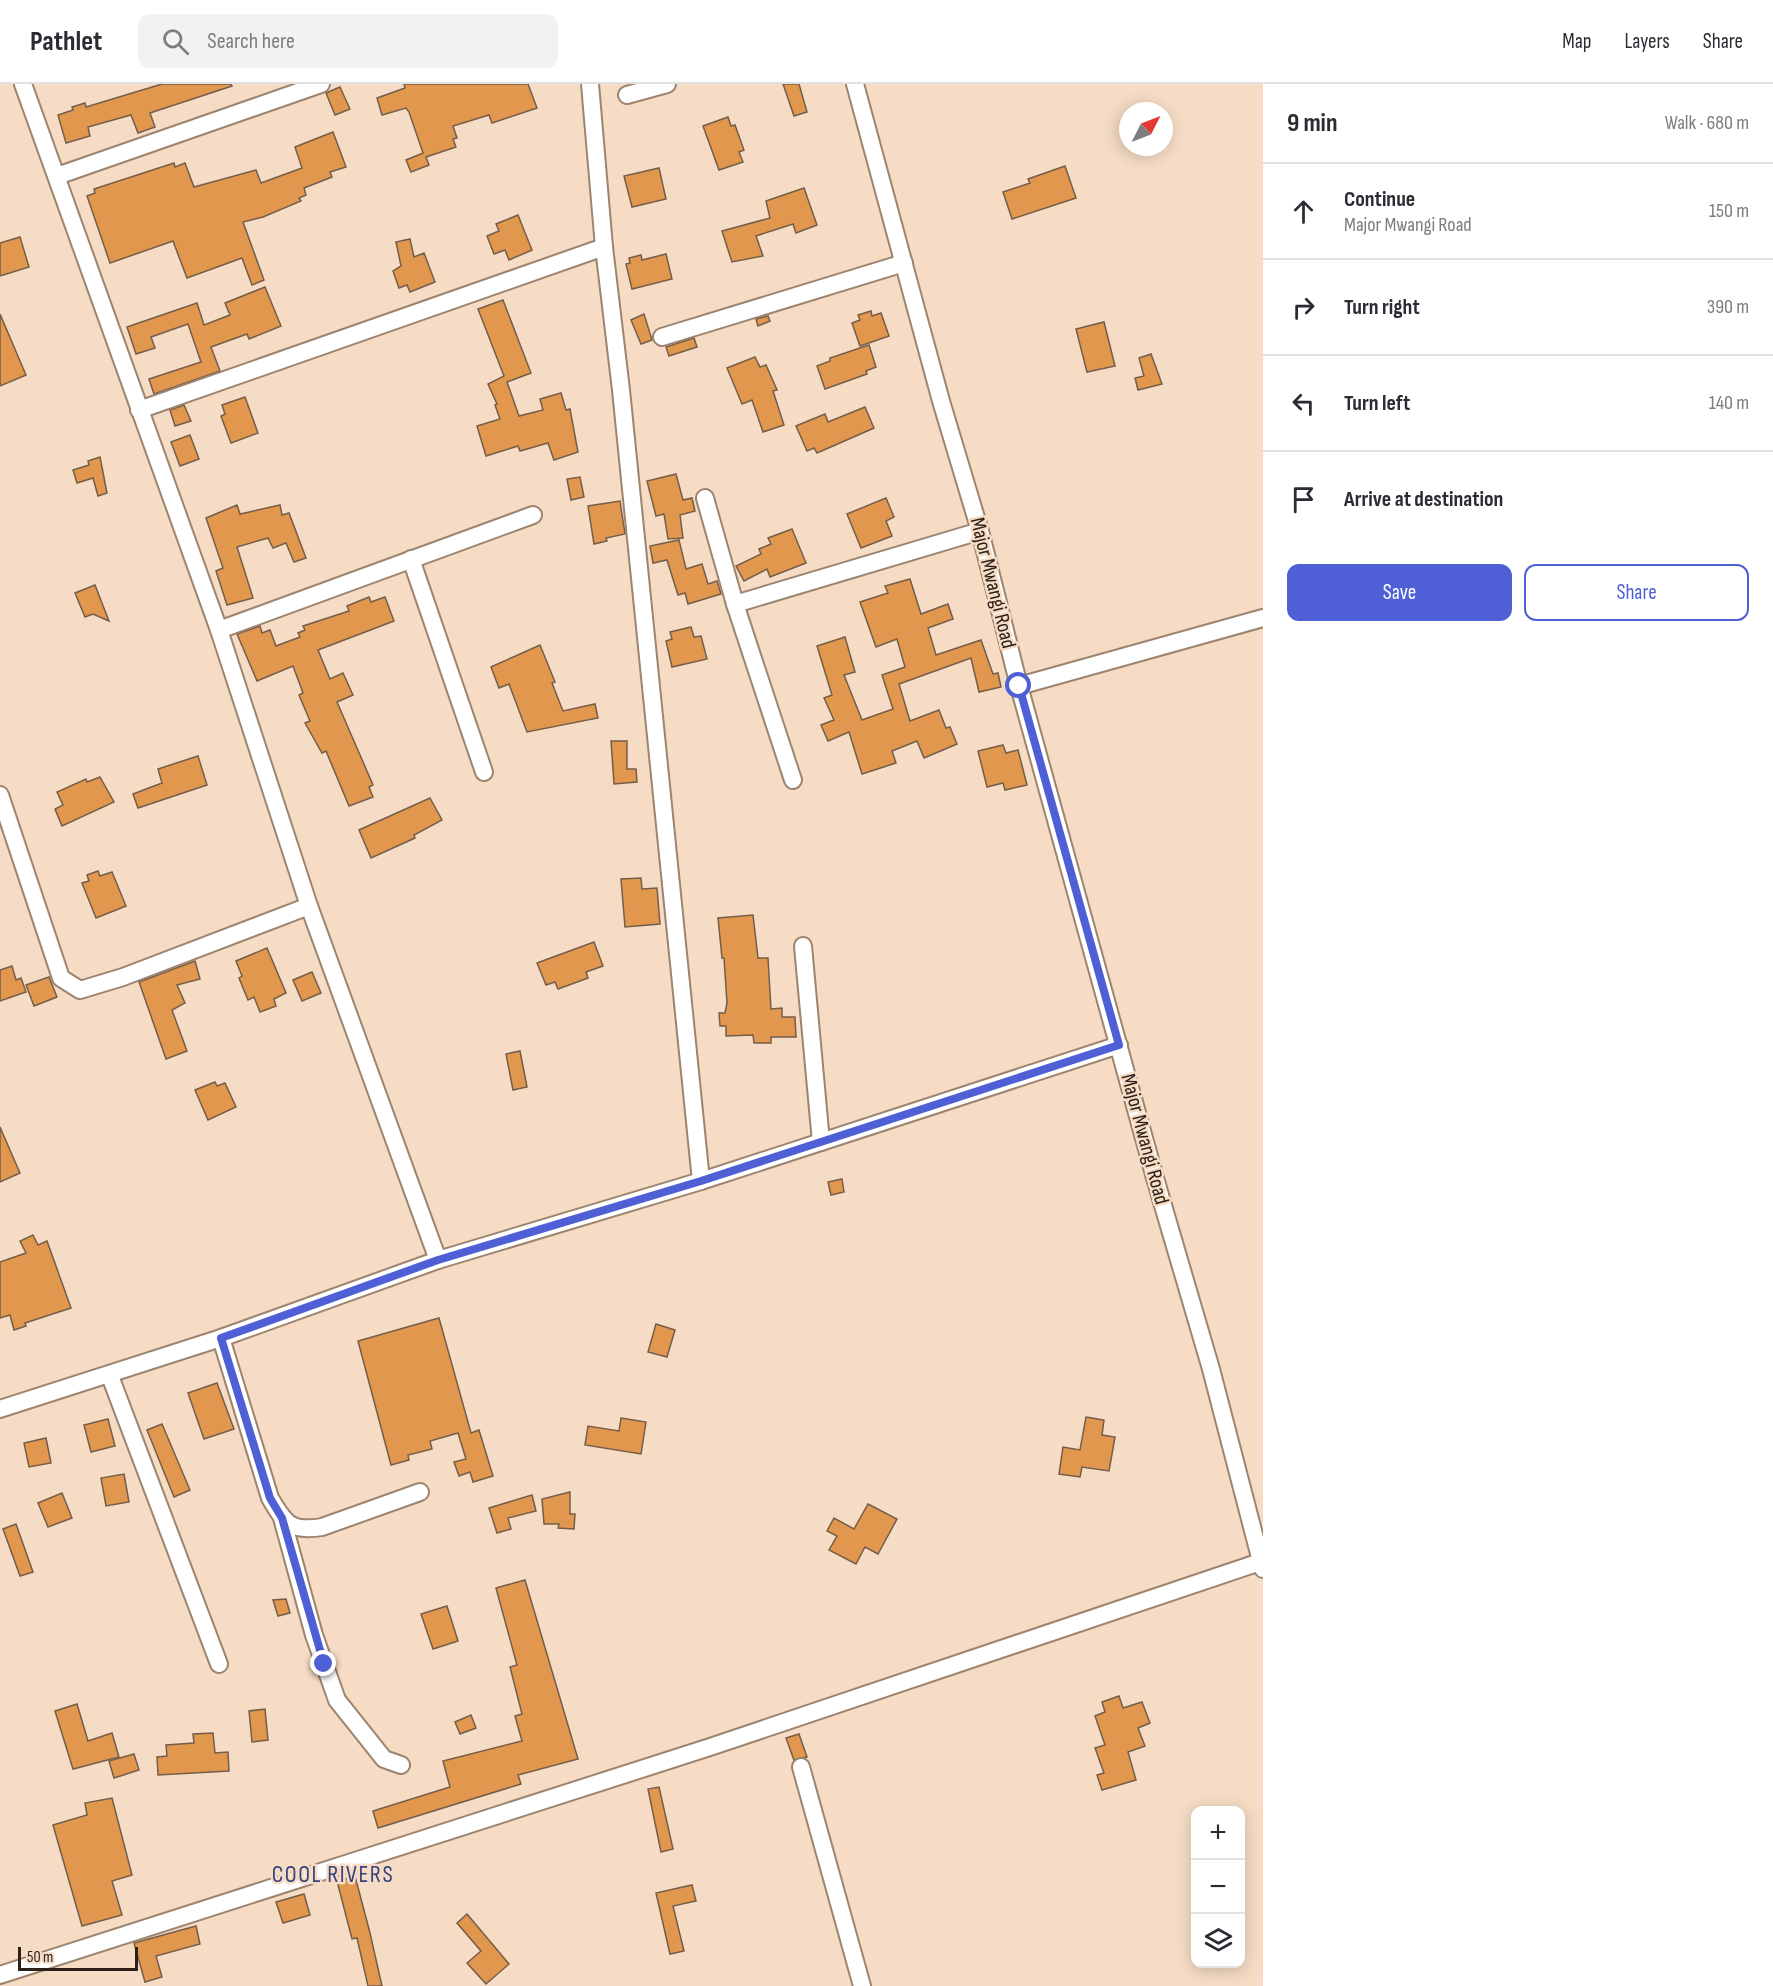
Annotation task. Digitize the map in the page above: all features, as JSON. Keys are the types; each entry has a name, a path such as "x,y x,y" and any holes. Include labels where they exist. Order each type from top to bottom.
{"street":[{"path":"23,84 219,630 309,906 438,1260"},
{"path":"57,176 321,84"},
{"path":"590,84 604,247 701,1181"},
{"path":"627,95 667,84"},
{"name":"Major Mwangi Road","path":"855,84 941,401 980,531 1019,686 1211,1369 1262,1564"},
{"path":"139,410 604,247"},
{"path":"662,337 904,262"},
{"path":"705,498 735,603 793,780"},
{"path":"219,630 533,515"},
{"path":"735,603 980,531"},
{"path":"411,559 484,772"},
{"path":"1019,686 1263,618"},
{"path":"0,795 61,978 80,990 123,977 309,906"},
{"path":"802,946 821,1142"},
{"path":"0,1409 110,1376 438,1260 701,1181 1119,1045"},
{"path":"221,1338 270,1498 282,1518 314,1635 337,1700 384,1759 401,1765"},
{"path":"110,1376 219,1664"},
{"path":"282,1518 292,1527 308,1529 322,1527 420,1492"},
{"path":"0,1975 710,1748 1262,1564"},
{"path":"801,1767 862,1986"}],"building":[{"path":"162,84 231,84 232,86 150,113 155,127 138,133 131,115 88,127 90,136 66,143 58,115 85,103 86,107"},
{"path":"404,84 528,84 537,108 492,123 489,115 453,126 457,138 453,139 456,147 426,157 429,165 411,172 406,160 423,153 409,112 406,108 382,115 377,98 405,88"},
{"path":"783,84 799,84 807,112 794,116"},
{"path":"340,87 350,109 335,115 326,93"},
{"path":"728,117 731,126 735,125 744,150 739,152 743,162 719,170 703,126"},
{"path":"333,132 346,167 330,172 332,177 304,188 306,195 299,198 301,201 263,217 243,222 264,280 252,285 242,258 187,278 173,241 110,263 87,196 95,193 94,189 174,163 175,167 185,163 194,187 256,170 261,183 302,168 295,147"},
{"path":"1065,166 1076,198 1012,219 1003,192 1030,183 1028,179"},
{"path":"659,168 666,199 632,207 624,176"},
{"path":"804,188 817,225 796,233 793,224 756,236 763,256 732,262 722,231 770,218 766,201"},
{"path":"518,215 532,250 509,260 505,250 494,254 487,236 499,231 496,224"},
{"path":"20,237 29,267 0,276 0,243"},
{"path":"410,239 414,257 424,253 435,282 410,292 407,285 399,288 393,271 401,266 396,242"},
{"path":"666,254 672,279 632,289 626,264 630,263 629,258 641,255 642,260"},
{"path":"265,287 281,326 249,339 247,334 211,347 220,371 154,394 149,379 201,362 188,324 151,337 155,348 136,354 127,327 197,303 204,325 230,315 225,303"},
{"path":"503,300 531,373 507,382 519,416 543,410 540,399 561,393 566,410 570,409 578,452 554,460 548,443 520,451 518,446 486,456 477,426 500,419 495,405 497,404 488,384 504,376 478,309"},
{"path":"871,311 872,316 881,313 889,336 860,346 852,323 860,320 858,315"},
{"path":"0,314 26,375 0,386"},
{"path":"644,314 652,340 641,344 631,320"},
{"path":"768,316 770,321 758,326 756,319"},
{"path":"1104,322 1115,366 1087,372 1076,329"},
{"path":"694,338 697,347 669,356 666,347"},
{"path":"869,345 876,367 866,371 867,374 825,389 817,366 830,361 830,358"},
{"path":"1151,354 1162,384 1138,390 1135,378 1144,376 1139,358"},
{"path":"755,357 760,367 766,365 777,390 773,391 784,425 763,432 752,400 742,404 727,368"},
{"path":"245,397 258,433 231,443 221,416 225,414 222,405"},
{"path":"184,405 191,421 175,426 170,410"},
{"path":"865,407 874,428 817,453 814,448 807,451 796,426 825,414 828,422"},
{"path":"190,435 199,459 180,466 171,442"},
{"path":"100,457 107,493 98,496 93,478 77,483 73,470 89,465 88,461"},
{"path":"676,474 683,500 692,498 695,511 680,515 683,538 668,539 664,514 656,516 647,481"},
{"path":"580,477 584,497 571,500 567,479"},
{"path":"886,498 894,517 886,521 892,536 861,548 847,514"},
{"path":"620,501 625,534 606,538 607,541 594,544 588,506"},
{"path":"237,505 240,514 280,505 282,515 289,513 306,558 294,562 286,543 273,548 268,538 237,547 253,598 227,605 216,571 223,568 206,518"},
{"path":"792,529 806,563 770,577 767,569 744,581 736,566 761,554 759,549 771,544 768,538"},
{"path":"679,540 686,569 702,564 708,584 717,581 721,594 688,604 685,593 678,595 667,560 653,563 650,546"},
{"path":"910,579 921,614 948,604 953,619 928,628 936,655 981,640 993,674 998,673 1001,687 979,692 971,658 899,684 910,721 939,710 946,728 950,727 957,744 924,758 917,741 892,751 896,763 862,774 849,732 828,741 821,725 834,720 824,698 832,695 817,646 845,637 855,672 844,675 862,720 893,709 882,675 905,667 897,639 876,647 860,602 888,593 885,586"},
{"path":"95,585 109,621 93,614 85,617 75,593"},
{"path":"369,597 371,602 385,597 394,621 318,650 330,679 343,673 353,695 337,702 373,785 369,787 373,797 349,806 326,751 322,753 305,723 310,721 299,695 303,693 293,666 257,681 237,634 260,626 262,633 270,630 276,646 300,637 298,633 305,630 303,626 349,611 347,606"},
{"path":"691,627 694,637 701,636 707,659 672,667 666,641 672,639 670,632"},
{"path":"540,645 555,682 552,683 563,711 595,704 598,718 527,732 509,684 499,688 491,667"},
{"path":"611,741 627,741 627,769 636,769 637,782 614,784"},
{"path":"1003,745 1006,753 1018,750 1027,785 1005,790 1003,783 987,787 978,751"},
{"path":"198,756 207,785 138,808 133,794 162,783 158,769"},
{"path":"100,777 114,802 62,826 55,809 63,805 57,792 86,779 87,782"},
{"path":"430,798 442,820 414,835 415,838 371,858 359,830"},
{"path":"98,871 100,876 112,872 126,906 96,918 82,883 89,881 87,875"},
{"path":"641,878 642,889 657,888 660,924 625,927 621,879"},
{"path":"753,915 758,958 768,958 771,1009 782,1008 782,1017 795,1017 796,1037 771,1037 771,1043 754,1043 753,1035 726,1036 726,1026 720,1026 719,1013 725,1013 727,1003 718,918"},
{"path":"594,942 603,966 586,972 588,978 558,989 555,982 546,985 537,963"},
{"path":"267,948 286,993 274,999 276,1006 260,1012 254,997 248,1000 239,978 242,976 236,961"},
{"path":"195,961 200,979 177,985 185,1003 172,1010 187,1051 166,1059 139,982"},
{"path":"12,966 16,980 21,978 26,992 0,1001 0,970"},
{"path":"312,972 321,993 302,1001 293,980"},
{"path":"49,977 57,997 34,1006 26,985"},
{"path":"520,1051 527,1087 513,1090 506,1054"},
{"path":"215,1082 217,1086 225,1083 236,1107 208,1120 195,1090"},
{"path":"0,1127 20,1173 0,1182"},
{"path":"842,1179 844,1192 831,1195 828,1182"},
{"path":"33,1235 38,1245 47,1241 71,1308 25,1323 26,1326 14,1330 10,1315 0,1318 0,1262 26,1253 20,1241"},
{"path":"439,1318 471,1433 479,1430 493,1476 473,1482 470,1472 459,1476 454,1462 466,1459 458,1433 430,1441 432,1449 408,1455 409,1460 391,1465 358,1341"},
{"path":"656,1324 675,1330 667,1357 648,1352"},
{"path":"217,1383 234,1429 204,1439 188,1393"},
{"path":"1086,1417 1104,1420 1102,1435 1115,1437 1109,1471 1082,1467 1080,1477 1059,1474 1063,1447 1080,1450"},
{"path":"621,1418 646,1422 641,1454 585,1445 588,1426 619,1431"},
{"path":"108,1419 115,1446 91,1452 84,1425"},
{"path":"162,1424 190,1490 174,1497 147,1430"},
{"path":"46,1438 51,1463 29,1467 24,1443"},
{"path":"124,1474 129,1502 106,1506 101,1478"},
{"path":"570,1492 570,1514 575,1514 574,1529 558,1528 559,1524 544,1524 542,1499"},
{"path":"62,1493 72,1518 48,1527 38,1503"},
{"path":"532,1495 536,1511 508,1518 511,1529 497,1533 489,1508"},
{"path":"868,1504 897,1519 878,1554 865,1547 856,1564 829,1550 837,1536 827,1531 834,1518 854,1529"},
{"path":"16,1524 33,1572 20,1576 3,1529"},
{"path":"525,1580 578,1759 518,1775 521,1784 378,1828 373,1811 450,1787 443,1761 522,1741 515,1716 522,1714 510,1667 517,1665 496,1588"},
{"path":"286,1599 290,1613 278,1616 273,1600"},
{"path":"447,1606 458,1641 433,1649 421,1614"},
{"path":"1119,1696 1123,1708 1142,1702 1150,1723 1138,1728 1145,1746 1128,1752 1136,1780 1102,1790 1097,1775 1104,1773 1095,1748 1105,1745 1095,1716 1105,1712 1102,1702"},
{"path":"77,1704 88,1741 112,1733 119,1757 73,1769 55,1711"},
{"path":"265,1709 268,1740 252,1742 249,1711"},
{"path":"471,1715 476,1728 460,1734 455,1722"},
{"path":"213,1733 215,1753 228,1752 229,1771 158,1775 157,1757 167,1756 166,1745 194,1743 193,1734"},
{"path":"799,1734 807,1757 794,1760 786,1738"},
{"path":"134,1754 139,1770 114,1778 109,1761"},
{"path":"659,1787 673,1849 661,1852 648,1789"},
{"path":"112,1798 132,1875 112,1881 122,1915 82,1926 53,1825 87,1815 85,1803"},
{"path":"355,1876 382,1986 368,1986 357,1938 352,1939 337,1881"},
{"path":"692,1885 696,1901 673,1906 684,1951 670,1954 656,1893"},
{"path":"304,1894 310,1915 283,1923 276,1902"},
{"path":"467,1914 509,1964 486,1984 467,1963 481,1951 457,1923"},
{"path":"196,1926 200,1944 156,1956 162,1977 145,1982 134,1943"}],"district":[{"name":"COOL RIVERS","path":"333,1874"}],"route":[{"path":"324,1664 282,1518 270,1498 221,1338 438,1260 701,1181 1119,1045 1019,686"}]}
